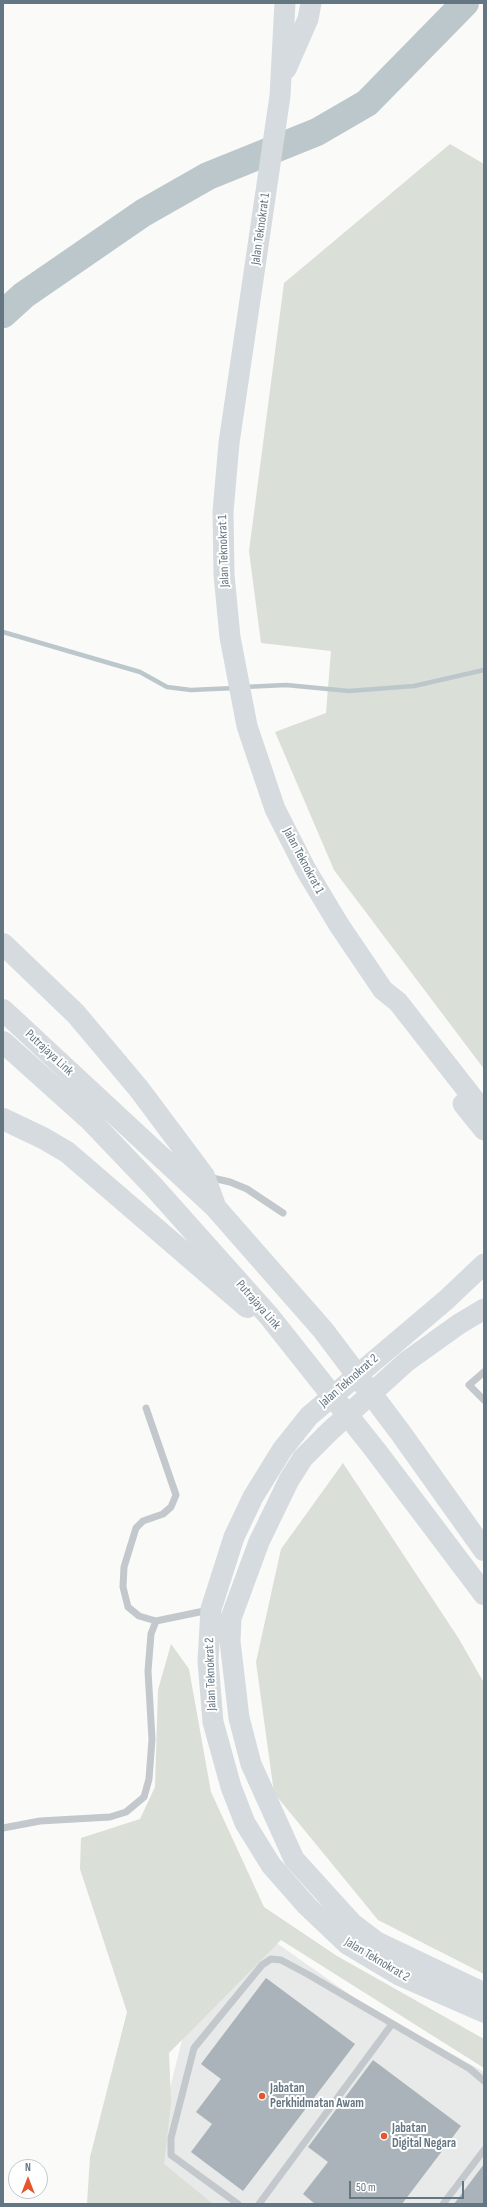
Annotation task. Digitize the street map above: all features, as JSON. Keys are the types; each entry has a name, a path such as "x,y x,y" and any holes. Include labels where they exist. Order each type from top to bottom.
{"highway":[{"path":"3,944 76,1014 138,1089 204,1176 215,1207"},
{"name":"Putrajaya Link","path":"3,1010 215,1207 323,1330 400,1432 484,1550"},
{"name":"Putrajaya Link","path":"3,1042 89,1119 153,1186 268,1316 376,1451 484,1594"},
{"path":"3,1119 32,1131 66,1152 243,1306 268,1316"}],"main road":[{"name":"Jalan Teknokrat 1","path":"285,3 281,88 229,443 223,512 224,575 230,637 247,726 275,810 306,870 338,925 383,990 398,1002 484,1112"},
{"name":"Jalan Teknokrat 1","path":"281,88 308,19 311,3"},
{"name":"Jalan Teknokrat 1","path":"383,990 388,1008 484,1130"},
{"name":"Jalan Teknokrat 2","path":"484,1264 446,1300 309,1416 282,1450 253,1496 234,1537 211,1609 208,1661 213,1722 231,1788 245,1823 271,1865 307,1906 347,1944 399,1975 484,2012"},
{"name":"Jalan Teknokrat 2","path":"484,1310 458,1324 406,1362 330,1431 303,1458 289,1480 259,1542 231,1618 230,1641 238,1718 251,1764 294,1859 352,1923 377,1942 484,1993"}],"lane":[{"path":"204,1176 230,1182 247,1189 283,1213"},
{"path":"484,1372 469,1385 484,1400"},
{"path":"146,1408 176,1495 171,1508 163,1514 143,1522 136,1528 124,1567 123,1587 128,1607 138,1616 156,1621 211,1609"},
{"path":"3,1828 40,1821 110,1817 126,1812 144,1797 149,1779 152,1739 148,1671 151,1634 156,1621"},
{"path":"238,2204 230,2201 171,2155 171,2138 194,2048 262,1966 271,1959 281,1960 470,2069 484,2081"},
{"path":"259,2204 392,2024"},
{"path":"443,2204 484,2150"}],"shaded area":[{"path":"450,144 484,164 484,1069 334,870 275,732 326,713 331,651 261,643 249,551 284,283"},
{"path":"343,1463 459,1639 484,1683 484,1974 378,1920 274,1793 256,1662 281,1549"},
{"path":"171,1644 189,1669 211,1792 264,1907 337,1956 484,2039 484,2068 281,1940 169,2053 171,2103 164,2164 213,2204 87,2204 90,2157 127,2012 80,1869 81,1838 140,1819 155,1787 158,1690"},
{"path":"261,1932 359,2001 484,2072 484,2204 141,2204 186,2024"}],"building":[{"name":"Jabatan Perkhidmatan Awam","path":"266,1978 355,2044 243,2191 191,2152 212,2124 196,2112 221,2079 201,2064"},
{"name":"Jabatan Digital Negara","path":"373,2060 461,2126 402,2204 315,2204 303,2194 328,2162 308,2147"},
{"path":"484,2164 484,2204 454,2204"}],"waterway":[{"path":"3,314 24,295 143,213 208,176 317,132 367,103 465,3"},
{"path":"3,632 140,672 167,687 191,690 235,688"},
{"path":"244,687 286,685 349,691 414,686 484,670"}],"place":[{"name":"Jabatan Perkhidmatan Awam","path":"262,2096"},
{"name":"Jabatan Digital Negara","path":"384,2136"}]}
